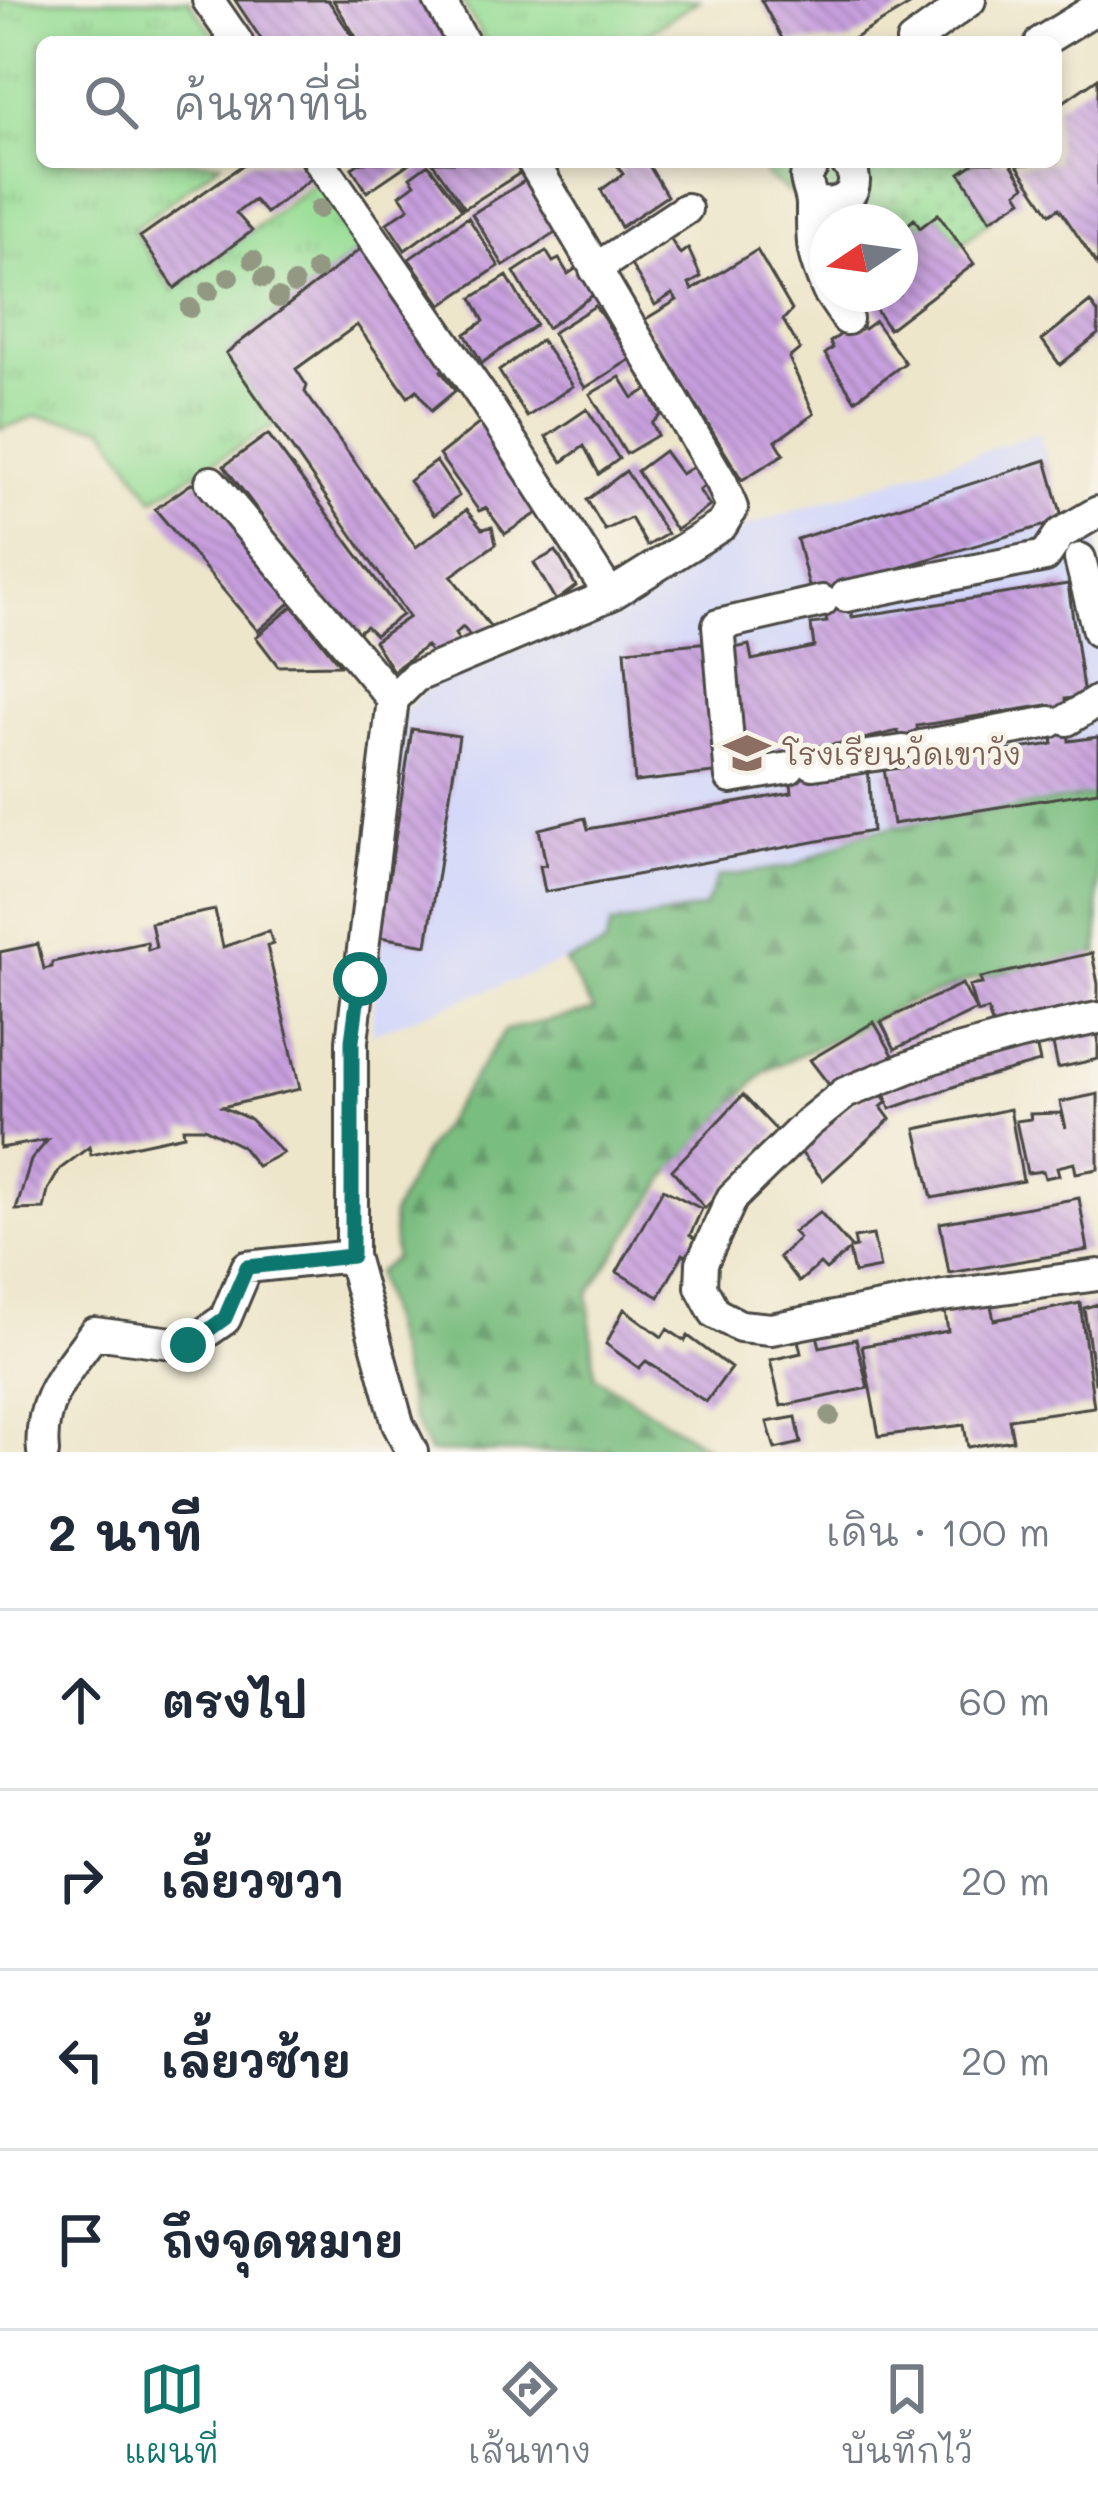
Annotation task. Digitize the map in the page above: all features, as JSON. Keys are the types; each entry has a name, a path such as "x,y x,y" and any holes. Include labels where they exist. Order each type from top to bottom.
{"street":[{"path":"208,0 233,36"},
{"path":"439,0 460,36"},
{"path":"920,36 970,0"},
{"path":"1049,36 1092,6"},
{"path":"324,168 483,398 610,596"},
{"path":"412,1452 398,1424 352,1256 352,1041 393,699 415,677 610,596 722,526 733,508 536,168"},
{"path":"811,168 806,176 812,204"},
{"path":"813,200 827,207 843,203 855,182 853,168"},
{"path":"595,269 686,209"},
{"path":"212,482 393,699"},
{"path":"1098,512 1060,534 1045,556 718,625 731,778 1059,721 1098,701"},
{"path":"1080,559 1098,632"},
{"path":"1098,1018 932,1058 845,1093 732,1198 702,1263 701,1288 716,1313 740,1326 771,1329 944,1296 1098,1275"},
{"path":"43,1452 40,1423 60,1380 94,1333 188,1345 225,1318 247,1267 352,1256"}],"shaded area":[{"name":"โรงเรียนวัดเขาวัง","path":"1039,433 1063,520 1098,505 1098,794 865,832 794,866 718,877 704,908 611,925 605,946 371,1034 401,713 433,683 613,611 750,525"}],"green space":[{"path":"0,0 188,0 215,36 36,36 36,168 213,168 133,230 173,291 318,180 363,247 227,353 276,424 153,499 105,427 36,416 0,429"},
{"path":"461,0 699,0 643,36 482,36"},
{"path":"772,168 968,168 960,174 990,220 960,245 938,215 920,228 918,204 803,203 764,174"},
{"path":"1098,794 1098,953 973,979 906,1004 764,1072 668,1176 588,1294 595,1376 714,1452 429,1452 413,1419 376,1273 395,1258 392,1215 420,1159 505,1030 594,1011 565,962 605,946 611,925 704,908 718,877 794,866 865,832"}],"building":[{"path":"235,0 328,0 352,36 259,36"},
{"path":"333,0 424,0 445,36 355,36"},
{"path":"761,0 918,0 858,36 781,36"},
{"path":"1098,78 1098,266 1059,208 1050,214 1019,168 1062,168 1062,103"},
{"path":"238,168 303,168 311,179 266,213 254,200 236,213 252,231 175,288 140,237"},
{"path":"352,168 402,168 367,192"},
{"path":"431,168 462,209 405,250 387,223 409,208 400,195 415,184 410,177"},
{"path":"436,168 517,168 520,173 465,208"},
{"path":"619,168 651,168 667,196 621,227 601,190 623,174"},
{"path":"967,168 1014,168 1025,186 1017,192 1022,200 990,220 960,173"},
{"path":"529,178 561,229 504,266 472,214"},
{"path":"938,214 974,264 918,307 918,225"},
{"path":"468,217 499,266 442,305 409,259"},
{"path":"669,237 680,254 688,248 701,277 689,284 692,290 757,250 792,310 783,320 800,349 789,358 814,414 776,441 784,454 742,480 644,320 677,300 672,294 655,305 631,265"},
{"path":"363,247 450,365 441,371 455,391 431,411 417,390 408,397 357,325 296,369 307,386 305,392 416,547 466,510 482,529 492,527 496,544 451,576 493,630 471,637 463,627 455,634 461,644 433,656 426,646 393,671 374,641 409,617 226,353"},
{"path":"546,251 553,262 559,259 568,274 577,268 596,293 547,328 514,272"},
{"path":"507,276 536,325 482,363 465,334 484,321 472,298"},
{"path":"1090,302 1098,313 1098,334 1060,365 1042,340"},
{"path":"595,306 631,359 585,388 552,333"},
{"path":"877,312 911,312 889,329"},
{"path":"875,321 905,363 855,400 825,354 833,348 830,342 858,322 864,329"},
{"path":"541,340 573,386 527,417 499,371"},
{"path":"620,377 633,398 648,389 661,415 652,423 658,435 626,454 590,394"},
{"path":"587,409 619,459 599,474 584,446 562,462 546,437"},
{"path":"485,419 542,510 505,534 486,508 479,511 439,455"},
{"path":"268,434 402,615 375,635 366,626 353,636 224,466"},
{"path":"664,451 681,474 696,465 708,483 699,490 710,506 676,530 637,471"},
{"path":"1046,460 1063,520 843,584 852,617 1068,584 1084,696 1065,699 1069,741 1098,737 1098,791 893,824 884,769 905,765 898,731 829,747 868,766 872,831 545,892 539,829 585,818 588,829 792,793 788,755 757,763 755,756 733,762 725,650 749,645 752,660 814,647 811,624 827,622 819,589 810,590 797,539","holes":["1047,705 1053,744 923,763 917,726"]},
{"path":"436,461 459,496 434,515 409,481"},
{"path":"626,471 667,534 647,546 631,518 605,530 587,500"},
{"path":"198,479 297,597 258,631 155,509"},
{"path":"556,551 576,586 556,601 534,563"},
{"path":"293,606 340,665 278,666 256,637"},
{"path":"711,642 722,772 635,782 625,650"},
{"path":"412,729 459,736 427,945 380,937"},
{"path":"215,910 223,947 269,931 273,944 267,946 300,1089 222,1107 250,1119 283,1153 257,1166 241,1146 204,1128 183,1128 184,1135 91,1155 89,1147 60,1169 44,1209 16,1210 31,1160 48,1140 0,1148 0,952 38,944 44,969 52,967 52,962 147,942 148,950 156,947 151,923"},
{"path":"1092,953 1098,1013 996,1038 988,1010 977,1013 969,986 982,984 980,978"},
{"path":"962,984 976,1010 895,1049 881,1022"},
{"path":"874,1022 893,1055 833,1090 810,1060"},
{"path":"1098,1025 1098,1059 1058,1068 1051,1035"},
{"path":"1035,1039 1040,1062 890,1109 883,1087"},
{"path":"876,1086 887,1102 881,1107 890,1119 823,1180 796,1146"},
{"path":"1098,1094 1098,1169 1076,1173 1074,1163 1057,1167 1059,1175 1045,1178 1043,1171 1027,1173 1016,1121 1031,1119 1030,1114 1061,1113 1066,1128 1060,1102"},
{"path":"743,1095 778,1132 705,1208 672,1170"},
{"path":"1010,1109 1023,1181 932,1198 916,1129"},
{"path":"663,1189 702,1209 690,1235 699,1242 690,1258 683,1254 659,1297 617,1272"},
{"path":"1079,1198 1088,1250 949,1273 940,1223"},
{"path":"820,1212 852,1248 856,1247 854,1238 873,1235 880,1268 854,1273 849,1250 826,1270 820,1264 799,1282 779,1257 799,1238 793,1232"},
{"path":"989,1296 994,1320 1080,1303 1094,1407 1009,1419 1013,1440 968,1447 964,1425 879,1436 862,1346 948,1331 944,1305"},
{"path":"1098,1304 1098,1383 1095,1383 1084,1308"},
{"path":"624,1309 662,1337 667,1329 685,1341 688,1336 731,1368 706,1402 646,1361 639,1368 606,1344"},
{"path":"817,1335 820,1347 856,1339 868,1388 781,1406 770,1360 801,1353 798,1340"},
{"path":"796,1417 801,1443 775,1449 767,1422"}],"place":[{"name":"โรงเรียนวัดเขาวัง","path":"747,753"}],"route":[{"path":"188,1345 225,1318 247,1267 352,1256 352,1041 360,979"}]}
